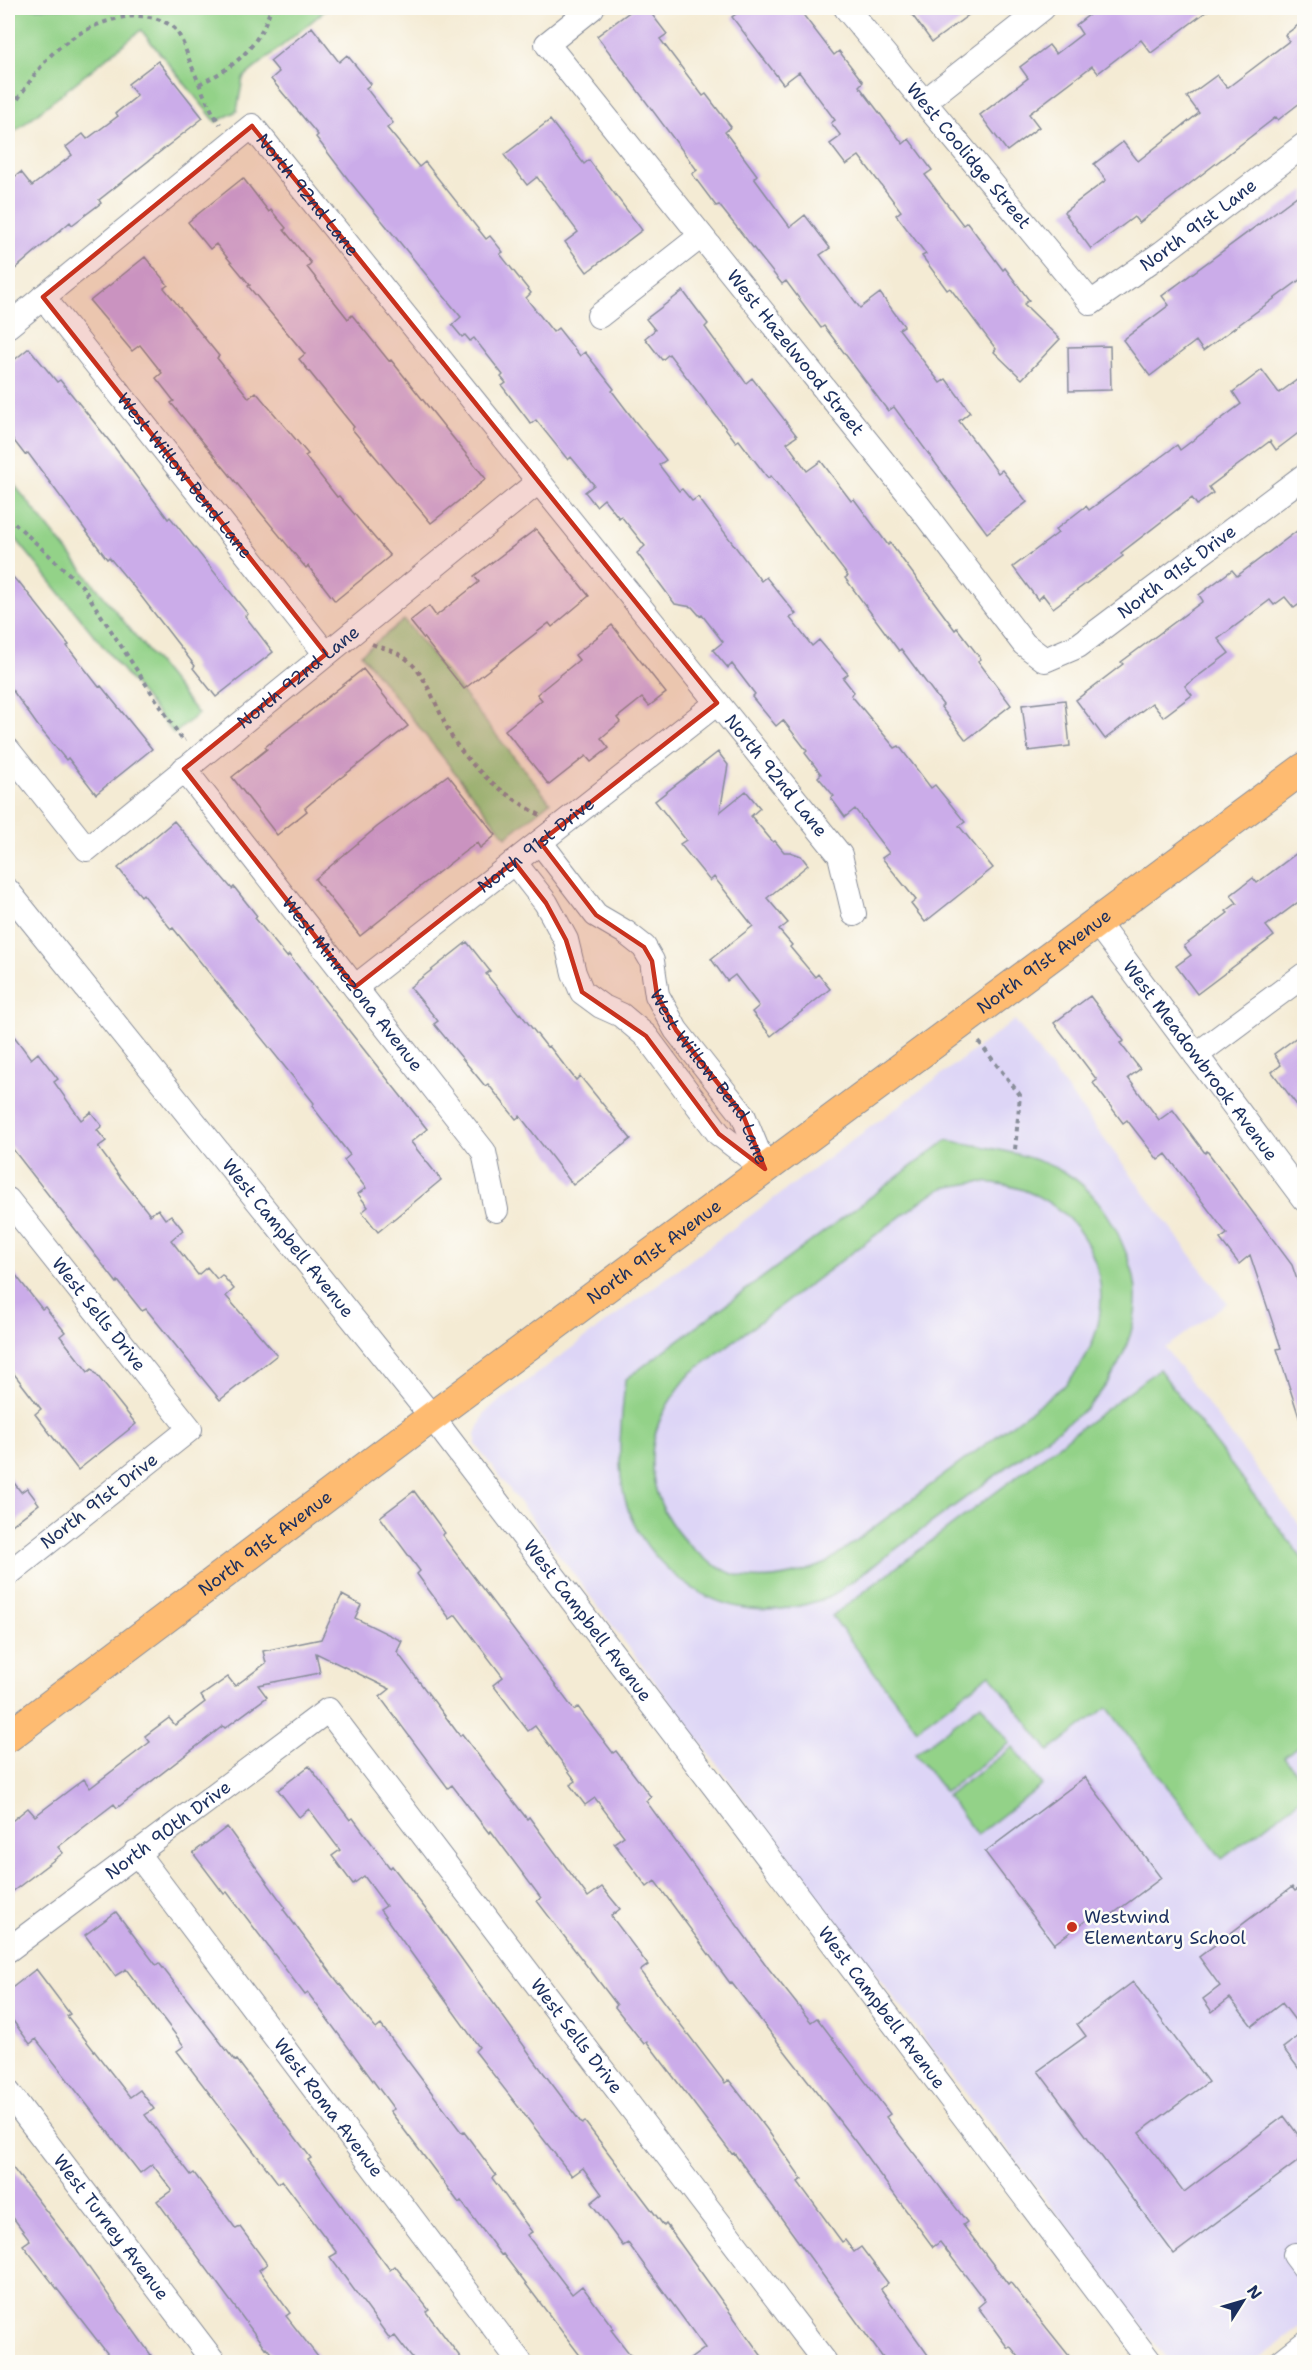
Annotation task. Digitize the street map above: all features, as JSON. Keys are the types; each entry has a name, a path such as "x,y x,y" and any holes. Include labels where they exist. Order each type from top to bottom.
{"main road":[{"name":"North 91st Avenue","path":"8,1737 432,1417 1305,768"}],"street":[{"name":"West Hazelwood Street","path":"592,8 546,44 910,496 1024,644 1045,660"},
{"name":"West Coolidge Street","path":"846,8 1091,303"},
{"path":"924,102 1043,8"},
{"name":"North 92nd Lane","path":"8,326 252,126 840,855 854,914"},
{"name":"North 91st Lane","path":"1091,303 1162,253 1305,145"},
{"path":"599,316 700,236"},
{"name":"West Willow Bend Lane","path":"43,297 326,654"},
{"name":"North 91st Drive","path":"1045,660 1078,646 1305,476"},
{"name":"North 92nd Lane","path":"8,750 87,849 538,482"},
{"name":"North 91st Drive","path":"354,987 717,703"},
{"name":"West Minnezona Avenue","path":"184,769 484,1152 496,1210"},
{"name":"West Willow Bend Lane","path":"547,837 596,915 625,932 644,947 652,961 657,995 676,1030 743,1115 765,1169"},
{"name":"West Willow Bend Lane","path":"514,862 546,903 566,939 574,973 582,992 600,1006 621,1015 646,1036 719,1134 765,1169"},
{"name":"West Campbell Avenue","path":"8,891 432,1417 1149,2362"},
{"path":"566,939 596,915"},
{"name":"West Meadowbrook Avenue","path":"1097,923 1305,1199"},
{"path":"1196,1055 1305,975"},
{"name":"West Sells Drive","path":"8,1200 190,1429"},
{"name":"North 91st Drive","path":"8,1574 190,1429"},
{"name":"West Sells Drive","path":"328,1710 825,2362"},
{"name":"North 90th Drive","path":"8,1950 328,1710"},
{"name":"West Roma Avenue","path":"136,1852 520,2362"},
{"name":"West Turney Avenue","path":"8,2092 214,2362"},
{"path":"1281,2362 1305,2344"}],"path":[{"path":"199,84 244,56 264,27 271,8"},
{"path":"8,114 40,68 62,45 88,27 130,10"},
{"path":"147,11 159,16 174,28 181,38 212,112 235,140"},
{"path":"8,517 82,586 183,741 192,734 206,751"},
{"path":"351,634 361,646 367,642 404,657 420,676 455,743 471,763 504,793 543,816 547,837"},
{"path":"964,1022 1020,1095 1015,1150"}],"highlighted area":[{"path":"252,126 717,703 540,842 596,915 644,947 652,961 657,995 676,1030 743,1115 765,1169 719,1134 646,1036 582,992 566,940 546,903 514,862 355,987 184,769 326,654 43,297"}],"shaded area":[{"name":"Westwind Elementary School","path":"1015,1020 1227,1303 1165,1348 1304,1531 1304,2324 1253,2362 1169,2362 476,1445 476,1434 485,1412"}],"green space":[{"path":"8,8 328,8 243,78 237,111 216,122 141,30 8,137"},
{"path":"8,477 198,714 174,734 8,529"},
{"path":"404,620 550,802 506,837 361,654"},
{"path":"947,1140 1025,1156 1077,1180 1098,1201 1109,1217 1125,1250 1134,1277 1135,1313 1125,1349 1108,1382 1086,1409 832,1596 798,1606 762,1610 738,1607 719,1601 700,1593 683,1581 653,1553 631,1518 622,1485 620,1440 625,1380","holes":["978,1182 1017,1188 1049,1203 1074,1225 1092,1253 1100,1285 1099,1319 1088,1353 1065,1385 826,1563 792,1575 757,1579 733,1574 714,1565 697,1552 682,1538 660,1502 654,1482 652,1461 656,1430 663,1413 691,1373 928,1196 943,1188"]},
{"path":"1159,1369 1304,1561 1304,1741 1284,1757 1304,1783 1304,1796 1222,1859 1107,1707 1049,1751 990,1674 917,1729 832,1616"},
{"path":"981,1704 1010,1743 945,1792 915,1754"},
{"path":"1013,1747 1042,1785 977,1835 947,1796"}],"building":[{"path":"635,8 647,8 667,34 660,39 703,96 706,94 731,127 725,132 757,175 754,178 790,227 805,215 830,248 820,255 860,308 880,293 904,326 899,329 940,383 946,379 970,412 959,421 998,473 1002,470 1027,502 987,533 894,407 888,411 824,326 821,328 786,281 782,284 719,205 716,206 692,174 697,170 597,36"},
{"path":"744,8 798,8 834,55 839,51 863,82 859,86 903,144 909,139 932,170 925,175 963,225 967,222 1003,270 1005,268 1029,300 1024,304 1060,339 1022,379 994,352 996,349 950,288 947,290 922,256 926,254 896,215 901,211 859,156 846,165 830,144 841,136 831,123 835,120 799,72 783,84 732,17"},
{"path":"907,8 978,8 932,42"},
{"path":"1098,8 1211,8 1151,53 1141,40 1098,73 1092,66 1029,114 1039,127 1007,151 980,115 1028,78 1020,67 1049,45 1056,54 1082,34 1076,25"},
{"path":"1305,20 1305,99 1278,120 1276,117 1139,223 1134,217 1091,249 1064,212 1106,180 1094,164 1123,142 1138,161 1199,113 1187,97 1217,75 1227,88 1289,41 1285,35"},
{"path":"312,27 339,62 347,55 371,84 366,88 393,123 387,128 419,167 425,162 486,239 490,236 503,252 500,254 531,293 526,298 553,332 558,328 580,356 585,352 614,389 612,391 666,460 659,465 679,491 682,489 692,501 698,497 761,581 766,577 796,614 790,618 812,646 819,640 848,674 843,678 854,692 851,695 895,748 899,746 931,788 935,785 965,822 959,826 993,868 925,922 911,904 916,900 882,858 889,853 855,809 845,817 831,798 834,796 818,777 821,774 805,753 807,751 783,720 776,726 752,697 755,694 732,664 728,668 713,650 723,642 702,615 700,616 692,607 675,604 637,553 645,546 621,516 619,518 604,499 596,506 585,492 594,485 571,457 568,460 536,420 531,424 502,386 506,383 501,377 503,375 474,338 470,341 465,335 462,337 452,325 461,317 351,183 316,137 318,135 271,79 279,72 270,61"},
{"path":"158,61 203,118 99,200 101,203 72,225 70,222 8,275 8,182 21,172 32,186 72,155 66,147 83,134 87,139 118,116 116,113 137,96 128,84"},
{"path":"550,120 584,164 589,160 642,230 587,272 565,242 578,232 537,177 527,185 504,155"},
{"path":"243,178 269,212 271,210 286,228 284,230 311,263 307,267 348,319 352,315 389,361 391,360 486,479 431,523 352,429 354,427 299,359 305,354 248,286 250,285 216,244 210,249 188,222"},
{"path":"1305,190 1305,276 1203,351 1196,341 1150,376 1123,340 1169,305 1162,296"},
{"path":"145,257 168,285 164,288 219,356 217,358 249,398 256,392 308,454 305,456 337,497 339,496 390,556 335,601 171,403 174,401 156,378 162,373 140,345 132,351 90,301"},
{"path":"683,291 708,324 705,327 746,383 752,378 797,436 787,443 807,471 821,461 851,501 854,499 888,545 890,543 955,630 957,628 981,659 978,661 1011,705 966,740 941,707 943,705 901,649 899,651 845,578 848,576 771,476 768,478 739,440 736,442 669,354 662,360 645,338 655,330 646,319"},
{"path":"1110,346 1111,390 1069,391 1068,347"},
{"path":"29,348 57,382 60,380 115,448 168,519 170,517 248,614 245,616 273,652 216,697 137,591 109,557 107,559 28,453 25,455 8,433 8,365"},
{"path":"1262,370 1279,393 1305,374 1305,428 1276,450 1270,441 1209,487 1213,493 1197,505 1192,498 1121,553 1123,556 1053,608 1043,595 1038,600 1013,567 1058,533 1055,530 1086,506 1089,510 1177,445 1180,450 1241,404 1233,392"},
{"path":"1305,525 1305,600 1294,608 1285,597 1274,605 1270,600 1218,639 1229,653 1185,686 1192,695 1163,717 1152,703 1105,739 1076,700 1123,664 1121,662 1203,601 1199,595 1232,570 1237,576"},
{"path":"536,529 589,596 552,627 549,623 464,689 410,621 429,606 436,616 479,582 474,576"},
{"path":"8,571 69,645 67,646 99,687 101,686 152,749 96,794 68,758 66,760 38,726 8,684"},
{"path":"612,625 666,693 649,706 642,698 617,718 620,722 601,738 609,748 591,762 586,756 549,785 505,730 542,700 537,694 579,660 575,655"},
{"path":"363,669 408,726 338,780 305,808 307,811 277,835 232,777 267,749 265,747"},
{"path":"1065,700 1070,746 1028,751 1022,705"},
{"path":"718,752 728,765 720,812 746,791 760,808 751,816 784,852 801,856 808,865 767,898 788,923 779,930 792,945 790,947 815,977 818,974 830,989 771,1036 752,1012 759,1006 735,975 727,981 711,959 753,926 714,877 710,881 680,844 686,840 655,801"},
{"path":"448,775 496,835 480,848 477,843 463,853 360,936 315,879 377,827"},
{"path":"174,821 232,889 234,887 257,916 255,918 287,957 289,955 427,1129 411,1142 441,1180 378,1232 362,1212 368,1207 358,1194 366,1188 344,1160 350,1155 312,1106 314,1103 173,928 171,929 143,894 141,896 118,868"},
{"path":"1305,847 1305,897 1266,926 1274,936 1197,994 1176,966 1191,955 1184,946 1228,913 1226,911 1237,903 1231,895 1253,878 1257,883"},
{"path":"467,942 490,971 486,974 519,1014 576,1080 580,1076 631,1139 573,1185 520,1116 516,1119 488,1084 485,1086 434,1024 438,1021 410,987"},
{"path":"1090,996 1124,1041 1120,1043 1140,1069 1128,1078 1159,1120 1173,1110 1205,1153 1207,1151 1292,1265 1305,1303 1305,1423 1301,1423 1277,1349 1281,1348 1250,1255 1239,1264 1220,1239 1227,1234 1166,1154 1158,1160 1127,1120 1123,1123 1093,1083 1097,1080 1054,1023"},
{"path":"8,1028 31,1059 38,1053 58,1079 54,1082 81,1120 91,1112 102,1126 97,1130 106,1141 98,1147 120,1177 150,1215 158,1209 165,1219 171,1215 183,1230 171,1240 198,1275 207,1267 217,1279 222,1275 234,1289 226,1296 277,1355 220,1400 146,1309 142,1311 118,1281 117,1283 8,1143"},
{"path":"1297,1037 1305,1047 1305,1116 1272,1072 1281,1065 1274,1054"},
{"path":"8,1265 42,1309 45,1307 65,1332 60,1336 88,1372 92,1369 136,1424 78,1470 35,1414 41,1409 8,1366"},
{"path":"8,1475 21,1492 27,1488 39,1504 8,1528"},
{"path":"414,1491 445,1533 442,1535 574,1710 578,1707 651,1797 646,1801 769,1969 811,2022 817,2018 890,2114 886,2117 967,2222 963,2225 1008,2284 1010,2282 1074,2362 1023,2362 1010,2346 1008,2348 978,2307 985,2301 940,2242 933,2247 855,2141 730,1983 655,1881 647,1887 614,1843 624,1836 595,1798 585,1805 570,1785 576,1781 535,1726 528,1731 493,1685 503,1677 456,1615 450,1619 417,1574 420,1571 380,1517"},
{"path":"342,1595 361,1605 355,1618 402,1641 397,1652 460,1736 462,1734 527,1819 529,1817 588,1897 602,1887 620,1909 611,1916 648,1965 640,1971 725,2083 729,2080 766,2128 802,2179 798,2182 842,2242 845,2240 854,2252 861,2247 888,2283 881,2289 933,2362 886,2362 734,2153 732,2154 647,2042 644,2044 615,2007 617,2005 537,1901 541,1898 491,1831 489,1833 452,1785 448,1788 380,1697 390,1689 316,1653 320,1673 258,1685 267,1697 225,1728 223,1726 117,1808 114,1804 58,1847 63,1853 8,1895 8,1824 28,1808 35,1816 84,1779 90,1788 150,1742 145,1736 169,1718 175,1725 205,1702 201,1696 228,1677 235,1686 266,1663 263,1651 321,1639"},
{"path":"309,1766 350,1820 353,1818 390,1868 392,1866 431,1916 582,2124 585,2122 664,2226 666,2224 766,2362 686,2362 705,2348 628,2243 623,2246 591,2203 602,2194 583,2168 572,2176 475,2051 479,2047 380,1910 386,1906 364,1876 353,1884 332,1856 340,1850 309,1809 299,1817 278,1790"},
{"path":"1085,1777 1161,1878 1102,1922 1096,1913 1054,1944 985,1852"},
{"path":"227,1827 285,1907 283,1909 338,1982 376,2029 381,2025 496,2175 492,2178 532,2232 527,2235 572,2294 582,2286 614,2329 611,2330 636,2362 585,2362 461,2201 459,2203 390,2111 394,2109 308,1993 305,1995 227,1892 224,1894 193,1853"},
{"path":"1305,1885 1305,2077 1283,2048 1304,2032 1282,2003 1252,2026 1230,1998 1212,2012 1203,1999 1220,1986 1199,1957 1292,1887 1295,1891"},
{"path":"116,1912 156,1965 159,1963 235,2061 237,2060 311,2158 308,2160 346,2212 390,2270 395,2266 429,2310 426,2312 464,2362 415,2362 395,2336 390,2339 330,2257 337,2253 282,2180 278,2183 177,2051 184,2046 126,1969 115,1976 85,1935"},
{"path":"36,1969 70,2014 67,2016 130,2097 140,2090 154,2109 145,2115 191,2175 194,2173 236,2229 240,2227 267,2264 259,2270 290,2313 286,2316 322,2362 278,2362 265,2348 157,2201 172,2190 152,2164 140,2173 36,2039 30,2044 8,2014 8,1991"},
{"path":"1133,1982 1208,2082 1139,2133 1184,2192 1284,2116 1305,2144 1305,2156 1174,2254 1038,2071 1086,2036 1077,2024"},
{"path":"8,2162 75,2248 151,2355 140,2362 114,2362 23,2245 30,2240 8,2211"}],"place":[{"name":"Westwind Elementary School","path":"1072,1927"}]}
